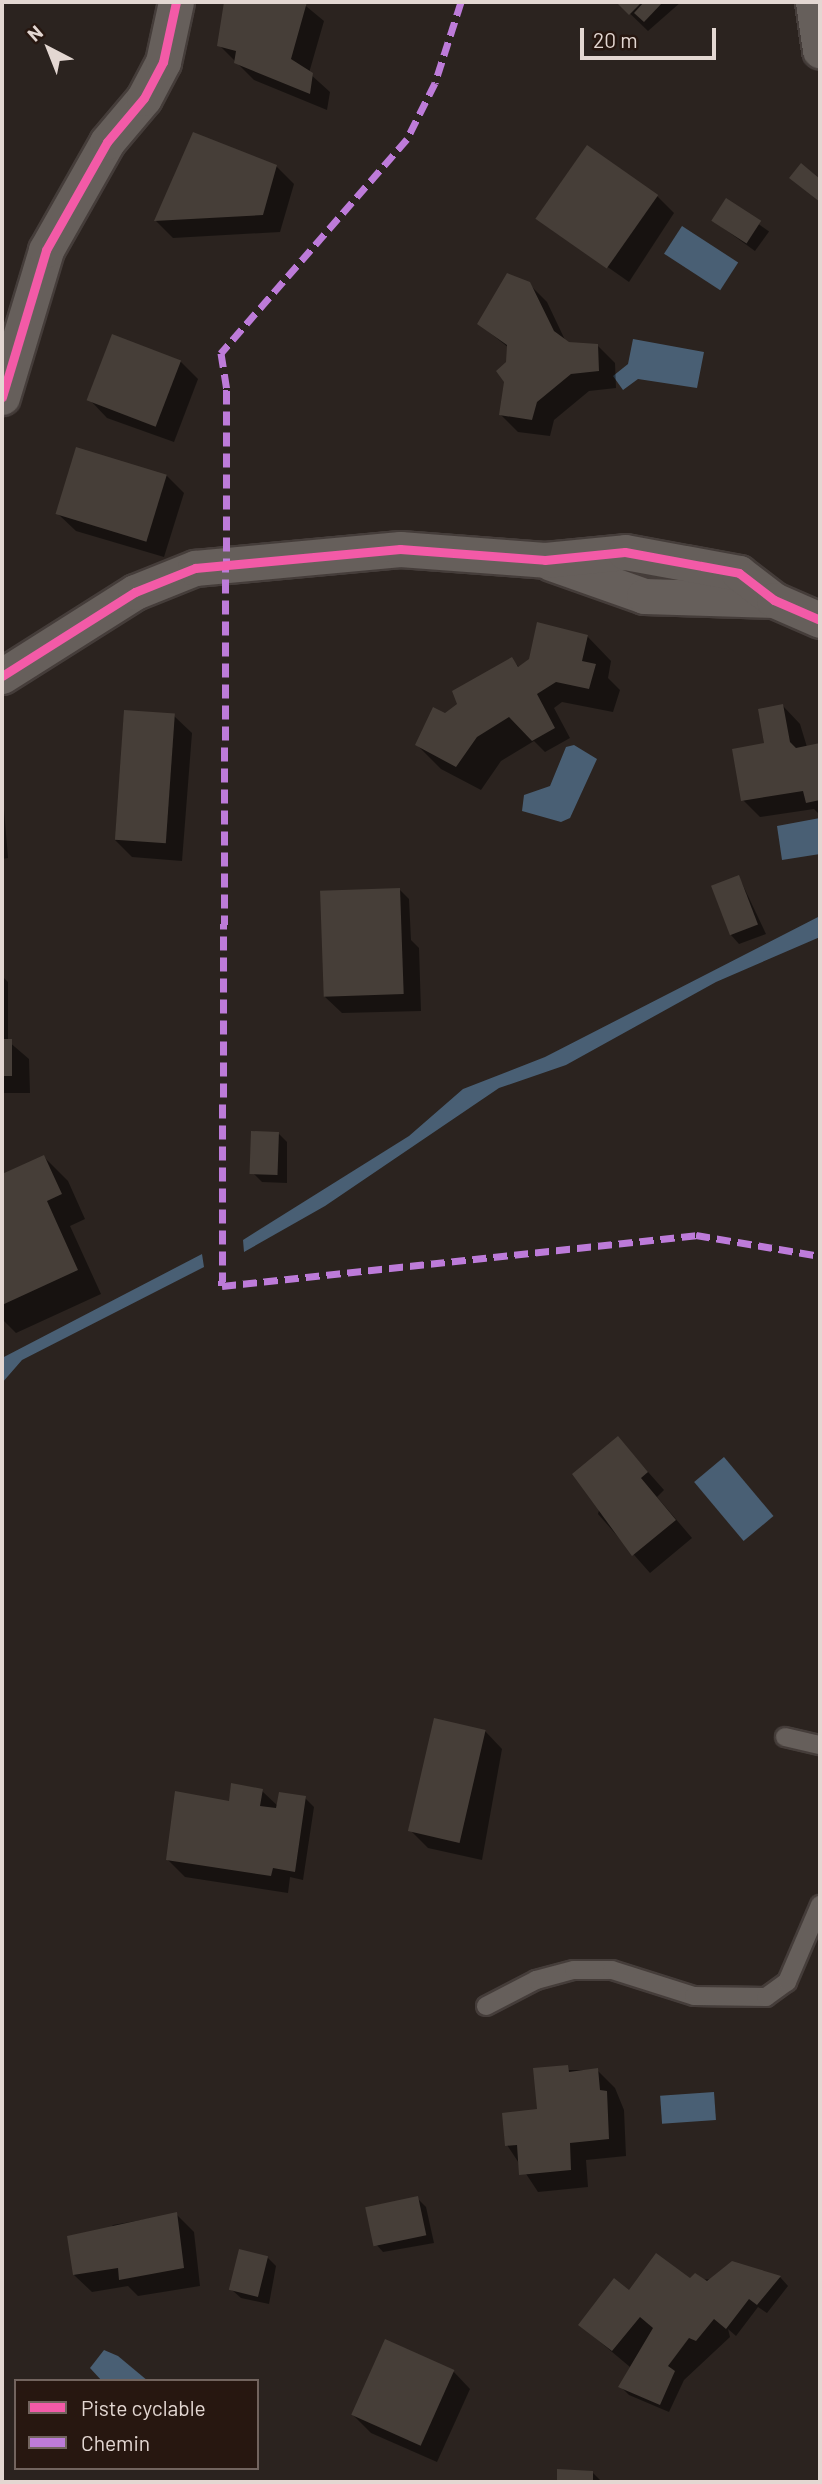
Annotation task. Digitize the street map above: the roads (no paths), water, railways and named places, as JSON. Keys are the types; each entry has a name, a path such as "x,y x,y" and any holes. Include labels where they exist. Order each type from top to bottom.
{"street":[{"path":"2,397 46,250 73,195 163,62 176,2"},
{"path":"813,2 820,50"},
{"path":"2,676 135,592 195,568 400,548 545,560 644,596 774,600 820,620"}],"lane":[{"path":"785,1737 820,1745"},
{"path":"486,2006 536,1980 574,1970 611,1970 694,1996 766,1997 786,1982 820,1905"}],"water":[{"path":"682,226 738,262 720,290 664,254"},
{"path":"633,339 704,352 697,388 638,379 623,390 613,376 628,364"},
{"path":"574,745 597,759 570,818 561,822 522,811 524,795 550,786 566,747"},
{"path":"820,818 820,854 782,860 777,826"},
{"path":"820,916 820,937 716,982 566,1065 499,1088 325,1206 244,1252 243,1240 409,1136 463,1089 545,1057"},
{"path":"202,1254 204,1267 22,1360 2,1383 2,1358"},
{"path":"724,1457 773,1516 744,1541 694,1482"},
{"path":"714,2092 716,2120 662,2124 660,2096"},
{"path":"104,2350 118,2356 146,2379 100,2379 90,2368"}]}
